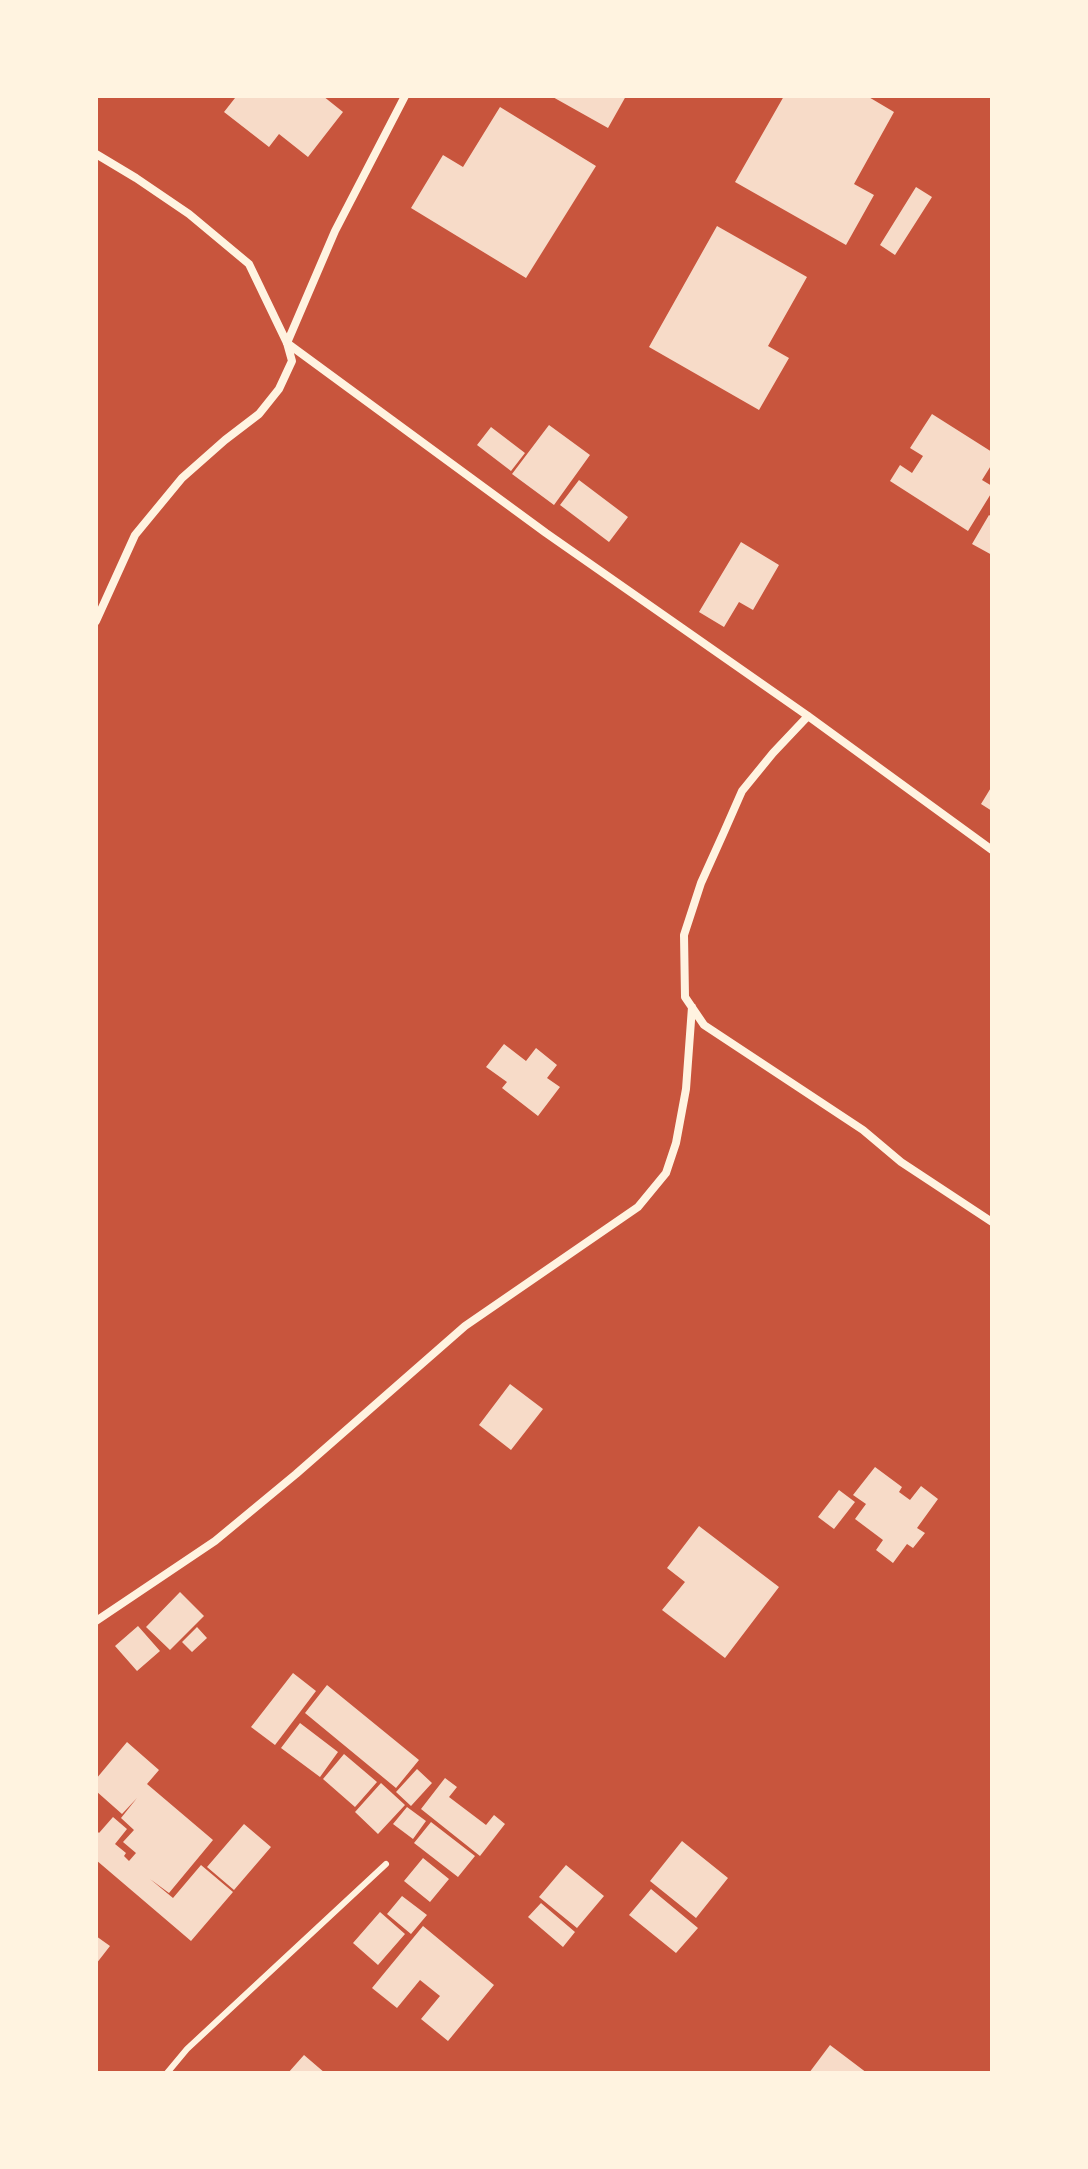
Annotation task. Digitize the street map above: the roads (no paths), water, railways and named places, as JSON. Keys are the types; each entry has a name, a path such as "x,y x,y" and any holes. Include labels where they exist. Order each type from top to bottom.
{"street":[{"path":"287,343 335,231 405,96"},
{"path":"96,154 189,214 249,264 287,343 292,361 279,389 259,414 182,478 135,535 96,621"},
{"path":"287,343 546,533 808,716 992,850"},
{"path":"808,716 742,791 701,883 684,935 685,997 704,1025 863,1130 901,1162 992,1222"},
{"path":"96,1621 215,1541 465,1326 638,1207 666,1173 676,1143 686,1089 692,1007"}],"lane":[{"path":"167,2073 187,2049 386,1864"}]}
